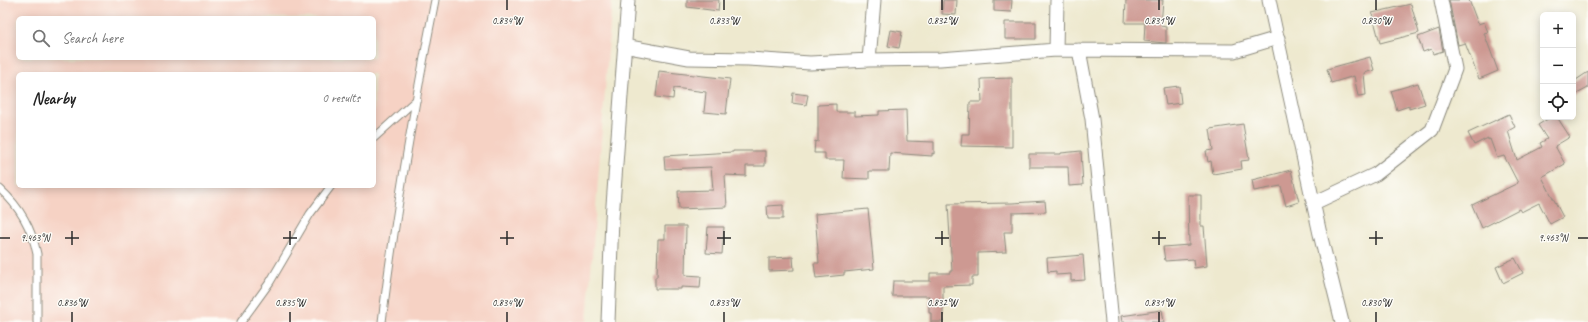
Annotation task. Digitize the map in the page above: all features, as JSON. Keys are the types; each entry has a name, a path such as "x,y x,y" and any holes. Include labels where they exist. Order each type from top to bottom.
{"street":[{"path":"608,322 612,219 628,0"},
{"path":"869,60 874,0"},
{"path":"1056,50 1057,0"},
{"path":"1270,0 1314,203 1342,322"},
{"path":"1314,203 1376,174 1432,130 1455,69 1441,0"},
{"path":"624,46 689,58 748,59 810,63 940,59 1056,50 1234,51 1278,38"},
{"path":"1080,50 1092,118 1112,322"}],"lane":[{"path":"382,322 391,250 435,0"},
{"path":"376,136 417,99"},
{"path":"241,322 270,282 310,214 330,188"},
{"path":"0,189 22,215 35,244 37,254 36,322"}],"shaded area":[{"path":"0,0 612,0 587,322 0,322"}],"building":[{"path":"687,0 719,0 718,11 687,7"},
{"path":"943,0 957,0 956,15 942,14"},
{"path":"994,0 1012,0 1011,12 994,11"},
{"path":"1126,0 1163,0 1161,26 1166,27 1166,43 1144,41 1145,23 1125,23"},
{"path":"1449,0 1469,0 1478,24 1484,22 1488,32 1484,33 1498,71 1479,79 1465,43 1458,45"},
{"path":"1411,4 1419,33 1380,43 1372,13"},
{"path":"1005,22 1036,22 1036,39 1005,39"},
{"path":"1439,29 1443,51 1433,54 1431,49 1423,52 1418,37"},
{"path":"891,30 902,32 899,48 888,46"},
{"path":"1370,57 1374,70 1364,73 1366,95 1358,96 1354,76 1331,83 1327,69"},
{"path":"659,71 730,79 726,114 704,112 706,92 674,88 673,99 656,97"},
{"path":"1588,72 1588,88 1576,94 1576,80"},
{"path":"1012,78 1012,147 961,146 962,134 969,134 970,102 982,102 981,79"},
{"path":"1418,83 1425,104 1409,109 1409,106 1397,110 1391,91"},
{"path":"1179,86 1181,103 1166,105 1163,88"},
{"path":"793,93 808,95 806,105 792,103"},
{"path":"836,104 836,112 855,112 855,116 879,115 879,111 906,110 907,141 934,142 934,154 932,153 932,156 890,153 889,171 869,171 869,179 843,178 844,160 825,160 825,153 814,153 815,141 818,142 818,105"},
{"path":"1509,114 1515,127 1508,131 1517,160 1542,147 1540,143 1547,139 1538,125 1546,120 1559,120 1570,137 1555,146 1565,164 1542,177 1563,217 1550,224 1539,203 1521,212 1519,209 1482,228 1472,205 1518,183 1504,156 1497,158 1490,139 1488,140 1488,138 1474,145 1468,133"},
{"path":"1243,124 1249,160 1241,161 1242,169 1213,174 1211,161 1208,162 1206,151 1213,150 1210,129"},
{"path":"733,151 765,151 765,166 746,166 746,176 725,175 727,207 679,209 678,191 713,190 711,167 665,169 664,156"},
{"path":"1081,151 1083,185 1069,186 1068,167 1029,167 1029,154 1061,154"},
{"path":"1291,170 1299,202 1286,206 1281,186 1254,191 1252,180"},
{"path":"1188,195 1201,195 1201,226 1204,226 1207,266 1194,268 1193,259 1165,261 1163,247 1189,245"},
{"path":"1045,201 1046,212 1012,213 1012,232 1004,232 1006,252 978,253 978,277 972,277 972,285 943,286 943,322 931,322 931,313 929,313 929,296 892,296 893,281 930,281 930,273 950,273 950,271 952,271 948,204"},
{"path":"783,205 783,219 768,219 767,206"},
{"path":"868,209 874,269 844,272 844,275 816,278 814,263 819,263 815,214"},
{"path":"665,226 686,226 685,275 701,276 700,288 681,287 681,289 655,289 655,277 657,277 658,239 665,239"},
{"path":"708,227 724,227 722,254 706,253"},
{"path":"1083,255 1085,280 1071,281 1071,274 1056,275 1056,271 1048,272 1047,258"},
{"path":"793,257 794,270 769,271 769,258"},
{"path":"1515,258 1523,273 1503,283 1496,267"},
{"path":"1162,310 1164,322 1122,322 1121,316"}]}
